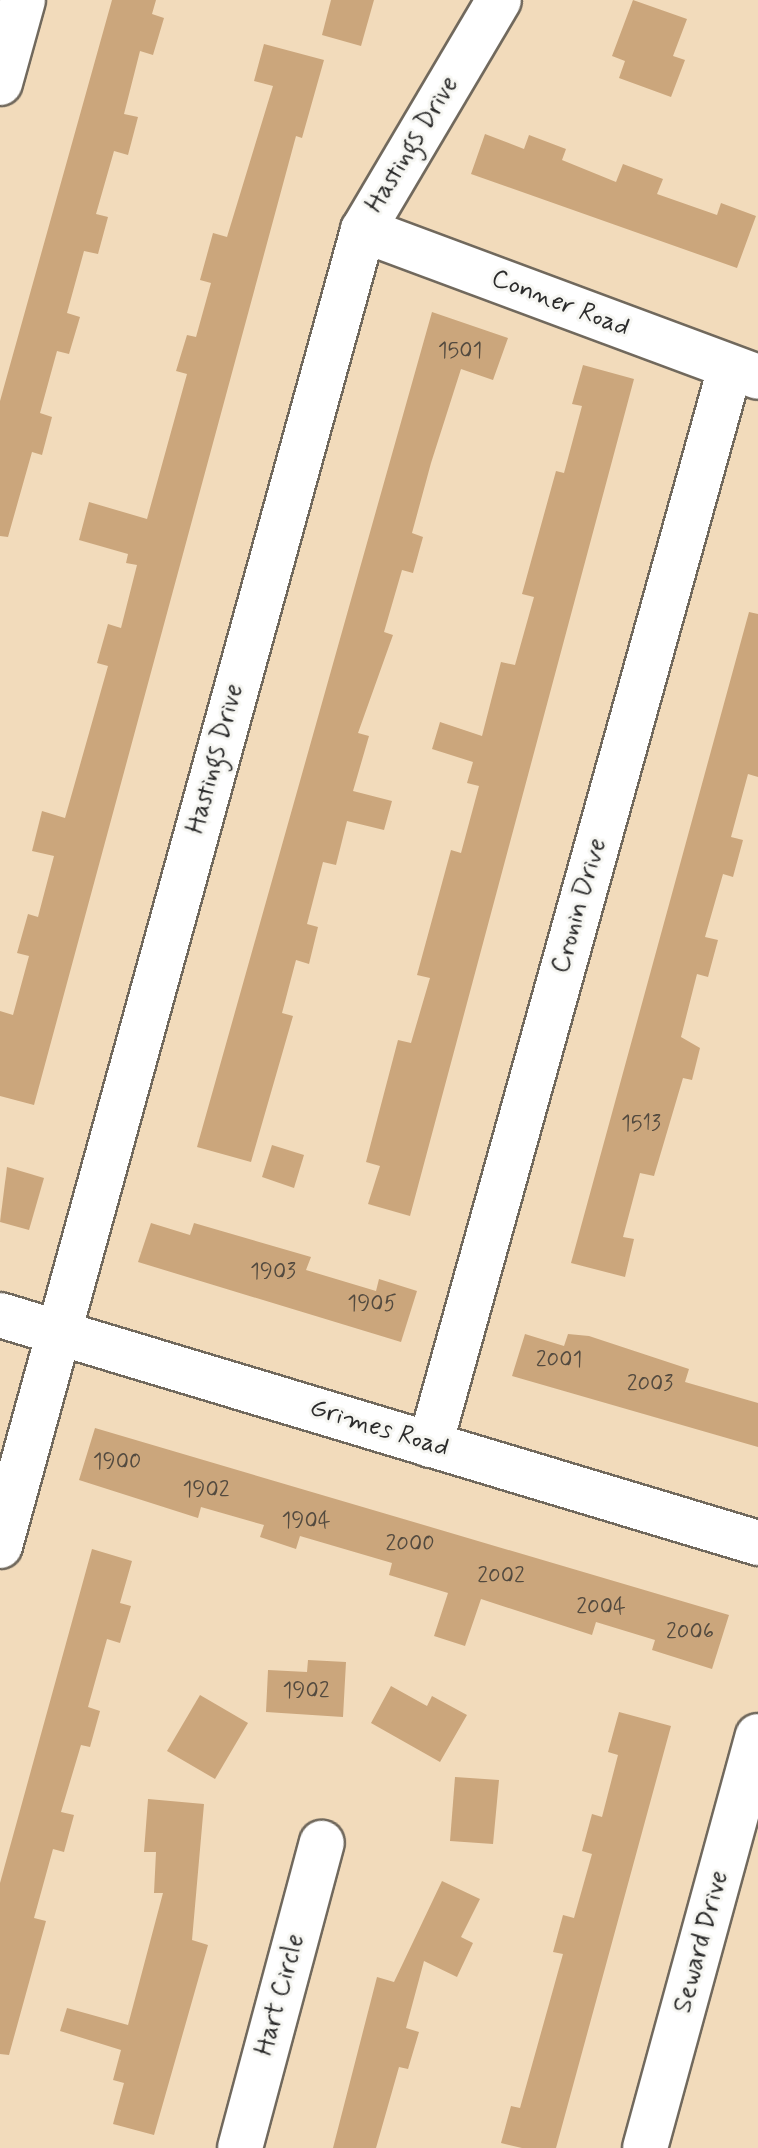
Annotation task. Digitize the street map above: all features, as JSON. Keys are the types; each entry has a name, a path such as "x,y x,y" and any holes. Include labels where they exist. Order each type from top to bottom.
{"street":[{"path":"0,83 23,0"},
{"name":"Hastings Drive","path":"0,1546 363,230 499,0"},
{"name":"Conner Road","path":"363,230 744,373"},
{"name":"Cronin Drive","path":"430,1445 744,373"},
{"name":"Grimes Road","path":"0,1315 758,1543"},
{"name":"Seward Drive","path":"645,2148 758,1736"},
{"name":"Hart Circle","path":"240,2148 322,1843"}],"building":[{"path":"112,0 156,0 152,14 164,18 153,55 140,51 124,114 138,117 128,155 114,151 96,214 108,217 98,254 84,251 67,313 80,317 69,354 57,351 40,413 52,417 42,455 32,452 8,537 0,536 0,401"},
{"path":"331,0 374,0 361,46 322,35"},
{"path":"633,0 687,19 673,56 685,60 671,97 619,78 625,61 612,56"},
{"path":"264,44 324,60 302,138 296,136 34,1105 0,1096 0,1011 13,1015 29,956 17,953 28,914 38,917 54,856 32,851 42,811 65,818 108,666 97,663 108,624 121,628 137,565 126,563 128,554 79,540 89,502 147,519 187,374 176,371 187,335 196,337 211,283 200,280 213,233 227,237 273,86 254,81"},
{"path":"485,134 524,149 529,135 566,149 562,160 616,182 623,164 663,179 657,194 717,215 721,203 756,216 737,268 471,174"},
{"path":"432,312 508,338 493,380 461,369 431,463 412,533 423,537 413,573 402,570 384,632 393,635 358,733 369,736 353,791 392,801 384,830 347,821 336,865 323,862 307,924 318,927 309,964 296,960 282,1013 293,1016 251,1162 197,1147"},
{"path":"583,365 634,379 410,1216 368,1204 380,1166 366,1162 398,1040 411,1043 430,978 417,975 451,850 461,853 479,786 467,783 473,762 432,749 440,722 482,736 501,662 515,665 534,597 522,594 556,471 564,473 582,406 572,404"},
{"path":"749,612 758,614 758,777 748,774 731,837 743,840 733,877 723,874 705,937 718,940 708,977 697,974 681,1037 700,1048 692,1080 683,1078 654,1176 640,1173 623,1237 634,1239 625,1277 571,1263"},
{"path":"272,1145 304,1155 294,1188 262,1177"},
{"path":"7,1167 44,1178 29,1230 0,1222"},
{"path":"151,1223 190,1235 194,1223 311,1257 306,1270 376,1291 379,1279 417,1291 401,1342 138,1262"},
{"path":"525,1334 564,1346 568,1334 589,1336 689,1369 685,1382 758,1403 758,1447 512,1376"},
{"path":"95,1428 729,1615 712,1669 652,1650 655,1640 596,1622 592,1635 481,1599 465,1646 434,1636 448,1593 389,1575 392,1563 300,1536 296,1549 260,1537 264,1525 201,1507 198,1518 79,1480"},
{"path":"92,1549 132,1561 120,1603 131,1606 120,1643 107,1639 88,1707 100,1711 90,1747 81,1745 61,1812 74,1815 64,1852 53,1849 34,1918 46,1921 9,2055 0,2054 0,1883"},
{"path":"308,1660 346,1662 343,1717 266,1712 268,1670 307,1672"},
{"path":"391,1686 427,1706 432,1696 467,1715 440,1762 371,1723"},
{"path":"200,1695 248,1723 215,1779 167,1751"},
{"path":"619,1712 671,1726 556,2148 522,2148 501,2143 511,2106 520,2108 563,1954 553,1952 563,1915 574,1918 592,1854 582,1851 592,1814 602,1817 618,1755 608,1752"},
{"path":"455,1777 499,1780 493,1844 450,1841"},
{"path":"148,1799 204,1804 192,1940 208,1945 154,2135 113,2124 124,2083 113,2080 121,2050 60,2031 67,2008 128,2025 163,1893 154,1893 156,1852 144,1852"},
{"path":"442,1881 480,1899 461,1937 473,1943 457,1977 424,1961 406,2028 419,2032 408,2069 399,2067 376,2148 333,2148 377,1977 394,1982"}]}
